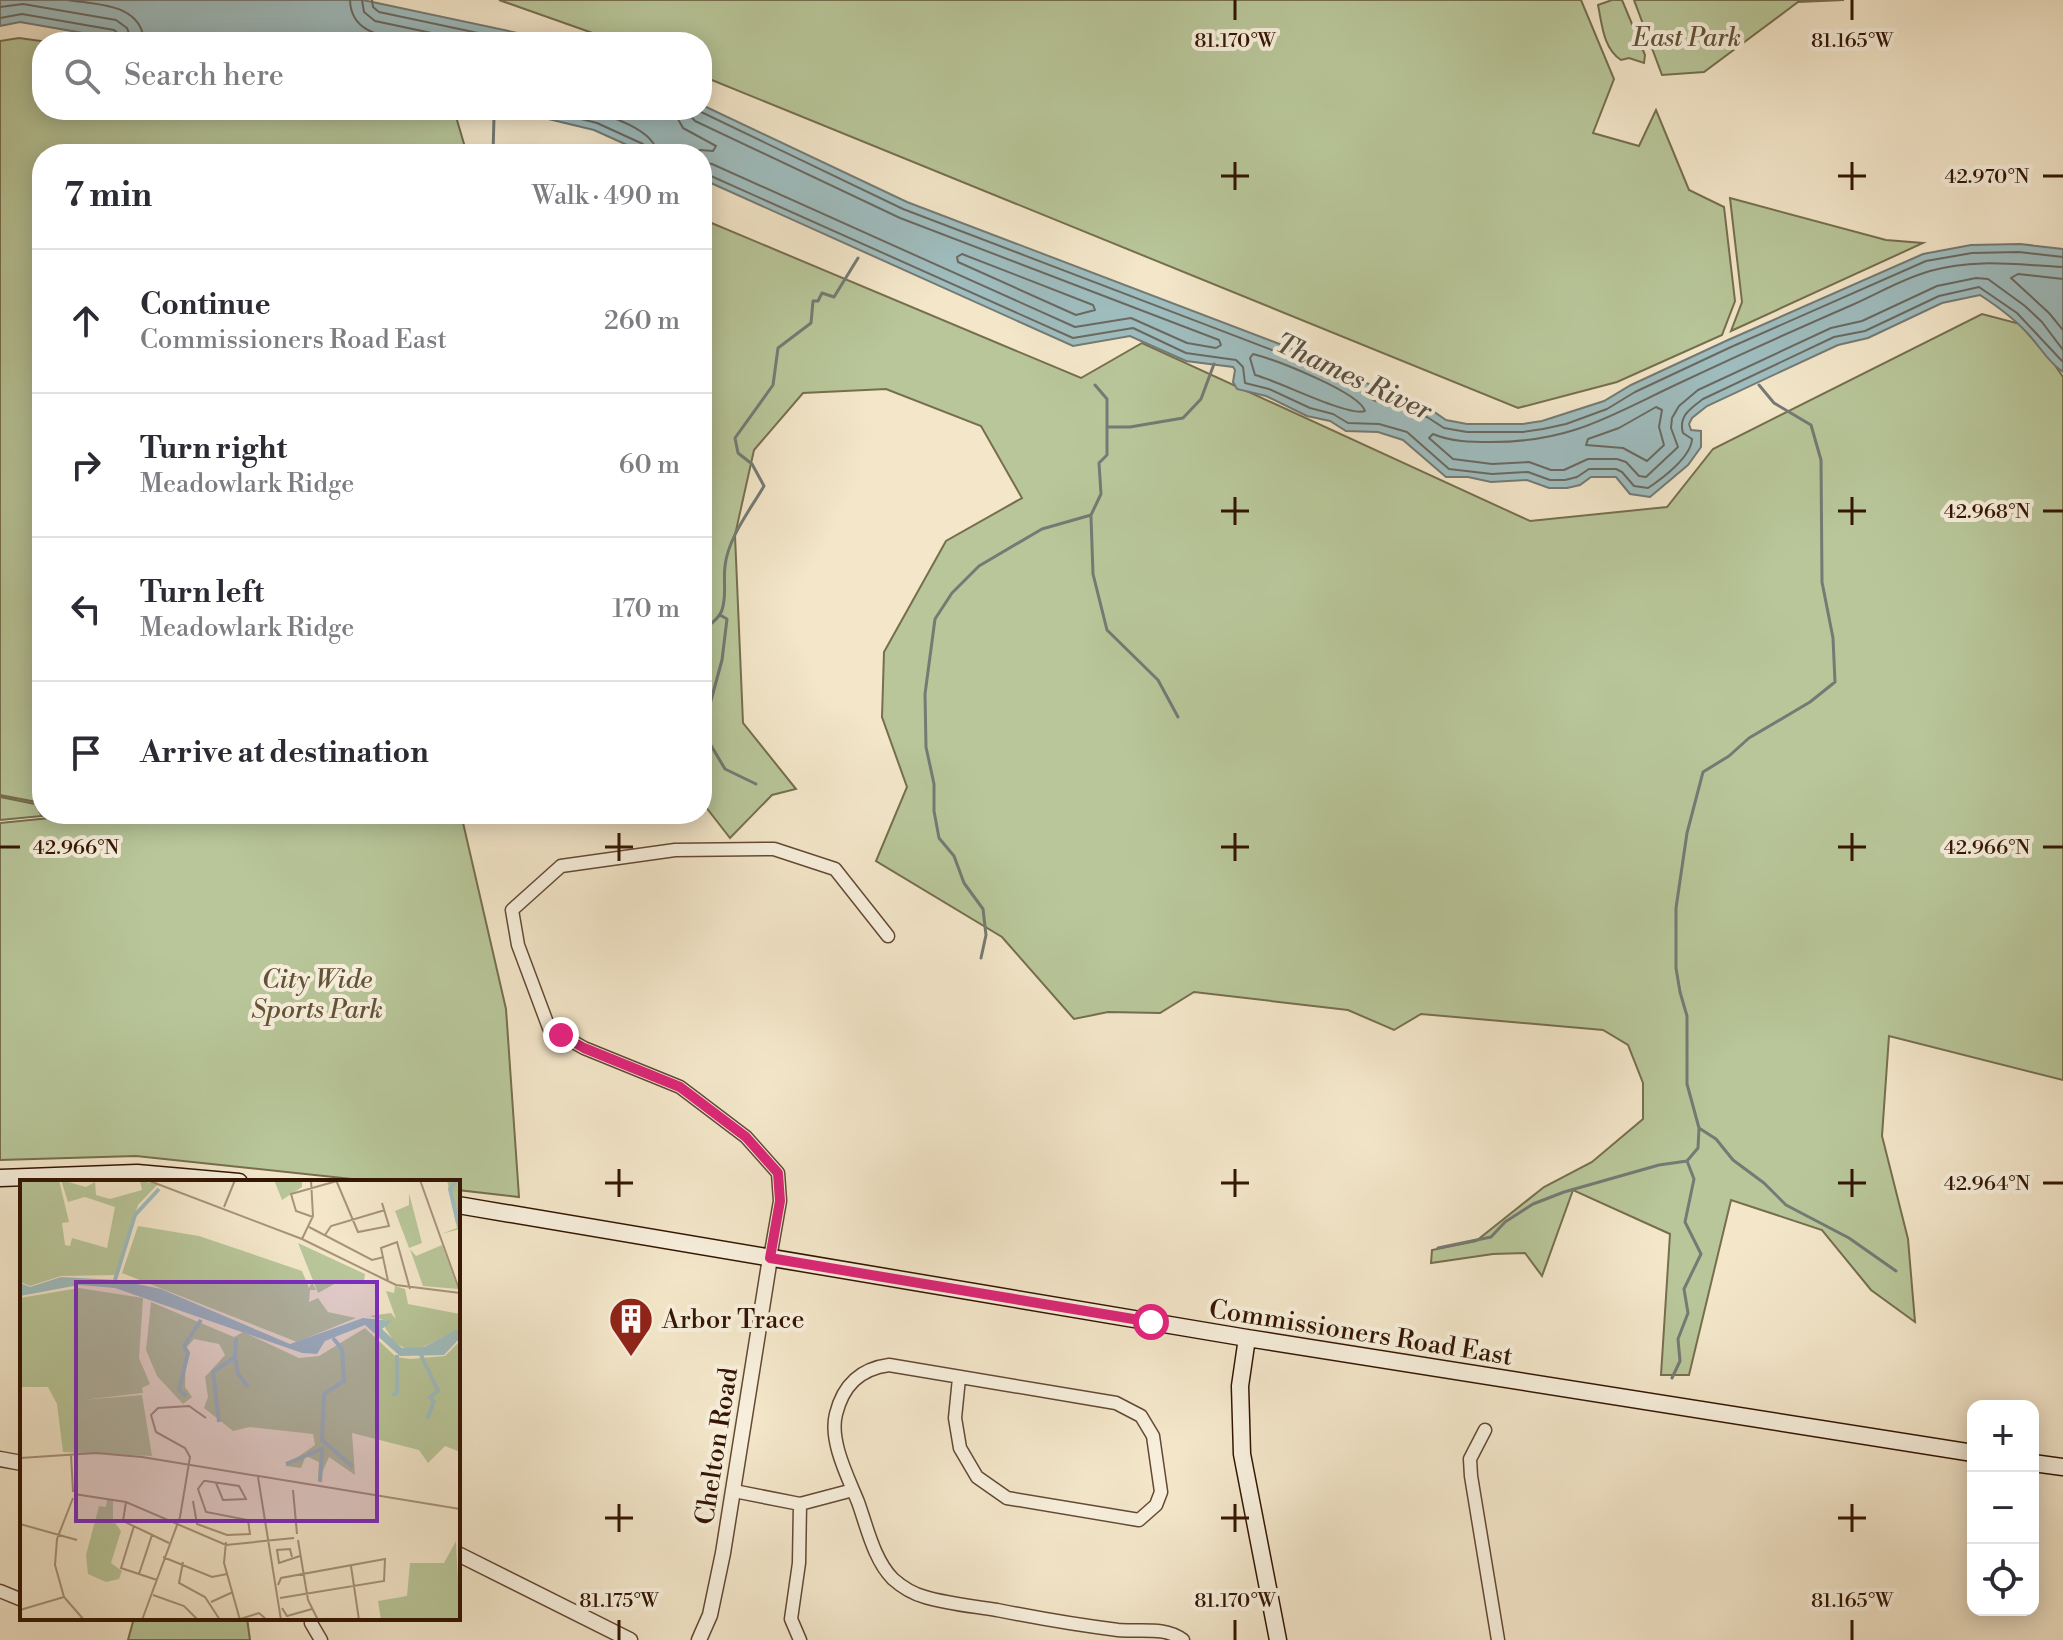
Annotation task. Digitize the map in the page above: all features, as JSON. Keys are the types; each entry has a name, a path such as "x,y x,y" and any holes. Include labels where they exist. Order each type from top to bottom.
{"main road":[{"path":"0,1178 137,1173 216,1180"},
{"name":"Commissioners Road East","path":"460,1205 1247,1338 1967,1452"},
{"path":"1247,1338 1240,1386 1242,1454 1278,1640"},
{"path":"2039,1464 2063,1467"}],"street":[{"path":"770,1258 780,1201 778,1173 746,1137 680,1087 584,1048 549,1028 518,945 512,910 561,866 675,850 774,849 835,869 888,936"},
{"name":"Chelton Road","path":"699,1640 710,1615 734,1491 770,1258"},
{"path":"959,1378 955,1418 960,1448 977,1477 1007,1498 1139,1520 1156,1505 1161,1492 1153,1436 1141,1416 1116,1403 889,1365 874,1367 850,1382 840,1397 834,1422 839,1449 853,1490 879,1558 892,1578 922,1596 1086,1626 1160,1631 1175,1634 1183,1640"},
{"path":"1485,1430 1470,1459 1471,1476 1498,1640"},
{"path":"734,1491 800,1504 853,1490"},
{"path":"800,1504 799,1563 791,1619 800,1640"},
{"path":"460,1555 630,1640"},
{"path":"0,1591 20,1599"},
{"path":"312,1620 321,1640"}],"green space":[{"path":"499,0 1581,0 1614,79 1593,133 1639,146 1656,110 1689,190 1724,207 1735,301 1722,335 1617,382 1518,408 712,80 712,32 590,32"},
{"path":"1622,0 1645,55 1644,63 1629,58 1621,60 1610,49 1598,5"},
{"name":"East Park","path":"1634,0 1844,0 1798,2 1704,72 1662,75"},
{"path":"32,40 32,120 457,120 464,144 32,144 32,801 0,795 0,41"},
{"path":"1730,198 1886,240 1923,243 1731,331 1742,302"},
{"path":"712,223 1081,378 1142,343 1530,521 1667,507 1713,449 1982,314 2028,326 2063,377 2063,1080 1889,1036 1882,1136 1908,1239 1915,1322 1871,1290 1822,1230 1731,1200 1689,1375 1661,1375 1670,1234 1573,1190 1542,1276 1525,1253 1431,1263 1432,1250 1476,1241 1544,1187 1592,1162 1643,1119 1643,1083 1628,1045 1603,1030 1421,1014 1394,1030 1348,1010 1194,992 1160,1013 1108,1012 1074,1019 1002,937 876,861 907,787 882,717 884,652 946,541 1022,498 981,426 886,389 803,393 754,450 735,535 743,723 796,789 772,795 730,838 712,815"},
{"path":"0,797 32,803 32,817 0,820"},
{"name":"City Wide Sports Park","path":"32,820 32,824 463,824 506,1009 519,1197 460,1190 460,1180 361,1180 136,1156 0,1160 0,823"},
{"path":"133,1620 247,1620 250,1640 128,1640"}],"water":[{"path":"0,0 363,0 513,32 78,32 20,22 0,26"},
{"path":"712,110 907,202 1332,364 1343,373 1369,384 1376,393 1430,409 1446,420 1467,424 1542,421 1604,401 1631,385 1728,340 1923,254 1971,245 2020,244 2063,249 2063,372 2018,324 1980,295 1942,303 1868,338 1838,345 1707,406 1689,424 1691,430 1701,431 1701,447 1688,465 1650,497 1630,494 1616,477 1591,477 1580,485 1549,488 1527,480 1491,482 1468,477 1446,477 1403,440 1378,432 1346,431 1330,421 1307,416 1266,396 1237,389 1233,382 1233,367 1186,361 1130,336 1073,346 712,184 712,144 625,144 594,130 552,120 712,120"}],"waterway":[{"path":"493,144 494,120"},
{"path":"712,624 722,610 730,545 764,486 752,464 738,453 735,438 773,385 778,348 811,323 813,301 818,301 822,293 834,297 858,258"},
{"path":"1107,427 1130,427 1183,418 1201,399 1214,364"},
{"path":"981,958 986,935 983,909 964,883 954,856 939,838 934,811 934,784 926,747 925,694 935,619 952,593 979,566 1042,529 1091,515 1101,494 1099,463 1107,455 1107,399 1095,385"},
{"path":"1438,1248 1491,1237 1505,1222 1533,1204 1659,1165 1687,1161 1698,1148 1699,1128 1687,1084 1687,1016 1676,968 1676,908 1687,833 1703,772 1729,756 1749,738 1810,702 1835,682 1833,638 1822,582 1821,460 1811,425 1774,403 1759,385"},
{"path":"1091,517 1093,574 1107,630 1158,680 1178,717"},
{"path":"712,697 722,660 727,619 720,615"},
{"path":"712,747 725,769 756,784"},
{"path":"1699,1128 1716,1139 1733,1160 1764,1183 1786,1205 1849,1238 1896,1271"},
{"path":"1672,1378 1680,1361 1678,1339 1688,1313 1684,1289 1701,1254 1685,1222 1694,1179 1687,1161"}],"place":[{"name":"Arbor Trace","path":"631,1358"}],"route":[{"path":"561,1035 584,1048 680,1087 746,1137 778,1173 780,1201 770,1258 1151,1322"}],"water label":[{"name":"Thames River","path":"1354,376"}]}
